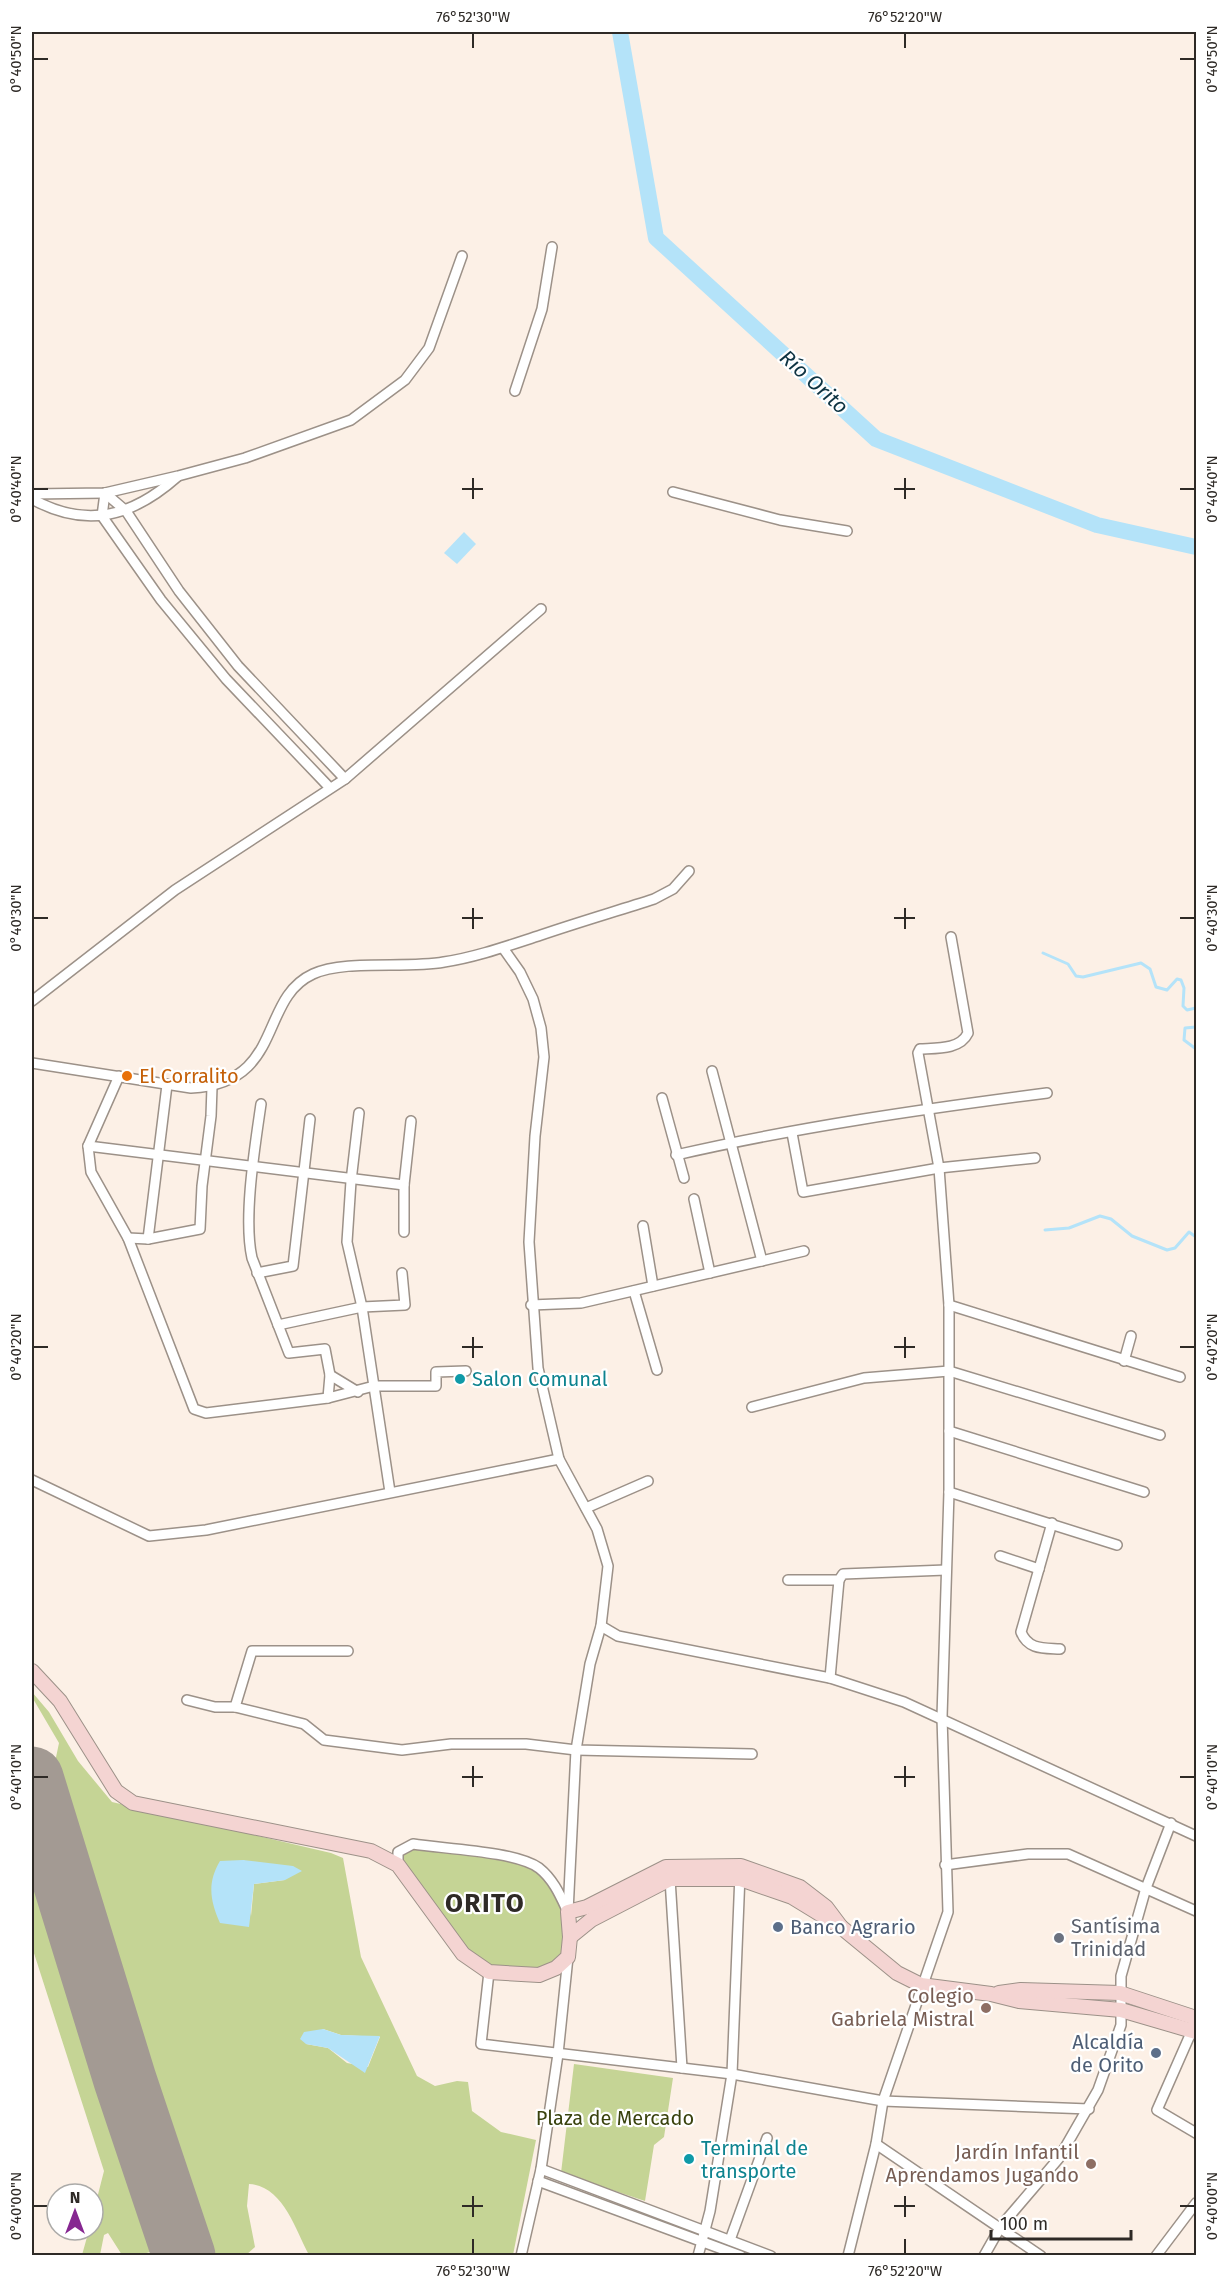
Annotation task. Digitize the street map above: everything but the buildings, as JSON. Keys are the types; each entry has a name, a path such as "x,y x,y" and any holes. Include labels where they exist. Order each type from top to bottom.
{"main road":[{"path":"32,1671 60,1701 116,1791 133,1803 371,1851 399,1865 463,1954 489,1972 539,1975 556,1968 568,1957 570,1937 568,1912 587,1907 666,1868 740,1873 800,1887 826,1907 841,1927 897,1973 921,1985 991,1994 1019,2001 1121,2010 1195,2025"},
{"path":"570,1937 591,1920 670,1879 740,1873"},
{"path":"991,1994 1021,1990 1120,1994 1195,2025"}],"street":[{"path":"515,391 542,309 552,247"},
{"path":"32,497 105,493 178,476 245,458 351,420 405,380 429,348 462,256"},
{"path":"32,497 48,508 74,515 102,516 126,511 155,497 178,476"},
{"path":"673,492 780,520 847,531"},
{"path":"105,493 126,511 179,591 238,666 345,778"},
{"path":"105,493 102,516 161,600 226,680 330,788"},
{"path":"32,1001 176,890 345,778 541,609"},
{"path":"226,680 238,666"},
{"path":"32,1063 167,1085 190,1088 212,1087 242,1071 259,1054 296,986 312,974 347,967 445,962 503,948 654,898 673,889 689,871"},
{"path":"848,2256 876,2144 883,2101 948,1912 942,1717 949,1492 950,1305 939,1168 918,1053 920,1049 954,1046 965,1040 968,1033 951,937"},
{"path":"503,948 520,972 533,999 541,1028 544,1058 529,1242 531,1305 538,1368 559,1460 597,1529 608,1566 601,1626 590,1664 576,1750 568,1912"},
{"path":"712,1071 762,1261"},
{"path":"119,1076 88,1146 91,1172 128,1238 194,1409 206,1413 327,1398 358,1392 374,1386 436,1386 436,1372 466,1371"},
{"path":"148,1239 161,1154 167,1085"},
{"path":"128,1238 148,1239 200,1229 212,1087"},
{"path":"676,1155 730,1143 928,1109 1047,1093"},
{"path":"662,1098 684,1178"},
{"path":"261,1104 253,1165 249,1244 258,1274 289,1353 325,1349 330,1375 327,1398"},
{"path":"359,1113 347,1242 362,1307 390,1492"},
{"path":"258,1274 293,1266 310,1119"},
{"path":"404,1232 404,1185 411,1121"},
{"path":"792,1133 803,1192 939,1168 1035,1158"},
{"path":"88,1146 161,1154 205,1162 253,1165 351,1181 404,1185"},
{"path":"694,1199 710,1273"},
{"path":"644,1226 653,1286"},
{"path":"531,1305 581,1303 804,1251"},
{"path":"278,1325 362,1307 405,1305 402,1273"},
{"path":"634,1291 657,1370"},
{"path":"950,1305 1180,1377"},
{"path":"1124,1361 1131,1336"},
{"path":"752,1407 864,1378 949,1371 1160,1435"},
{"path":"330,1375 358,1392"},
{"path":"949,1431 1144,1492"},
{"path":"32,1480 149,1536 206,1530 559,1460"},
{"path":"586,1508 648,1481"},
{"path":"949,1492 1117,1545"},
{"path":"1052,1523 1021,1632 1025,1641 1035,1647 1060,1649"},
{"path":"1000,1556 1039,1569"},
{"path":"830,1678 839,1580 843,1574 946,1570"},
{"path":"788,1580 839,1580"},
{"path":"601,1626 618,1636 830,1678 942,1717 1197,1836"},
{"path":"235,1707 252,1651 348,1651"},
{"path":"187,1700 214,1707 235,1707 304,1724 324,1740 402,1750 451,1744 526,1744 576,1750 752,1754"},
{"path":"984,2256 1001,2226 1059,2157 1089,2109 1121,2025 1121,1976 1146,1888 1171,1823"},
{"path":"399,1865 399,1852 413,1844 521,1858 539,1868 553,1882 568,1912"},
{"path":"945,1865 1028,1854 1068,1854 1197,1911"},
{"path":"698,2256 710,2211 732,2074 740,1873"},
{"path":"670,1879 682,2068"},
{"path":"521,2256 541,2169 558,2054 568,1957"},
{"path":"489,1972 481,2044 732,2074 883,2101 1089,2109"},
{"path":"1195,2025 1157,2110 1197,2133"},
{"path":"730,2240 767,2138"},
{"path":"876,2144 1001,2226 1041,2256"},
{"path":"541,2169 703,2236 741,2256"},
{"path":"538,2181 703,2236 730,2240 771,2256"},
{"path":"1156,2256 1197,2203"}],"green space":[{"path":"32,1692 49,1712 78,1761 112,1802 331,1853 343,1858 361,1957 417,2076 435,2086 457,2081 468,2082 472,2111 501,2132 536,2140 513,2255 309,2255 279,2200 271,2192 249,2184 247,2206 255,2247 246,2255 201,2255 50,1786 59,1743 32,1697","holes":["243,1860 285,1880 254,1884 251,1916","323,2029 341,2035 380,2037 368,2067 347,2063 328,2048 306,2044"]},
{"path":"413,1844 521,1859 539,1868 568,1912 570,1937 556,1968 489,1972 463,1954 398,1865 398,1852"},
{"path":"32,1846 165,2255 160,2255 159,2250 138,2255 122,2255 108,2233 105,2234 105,2182 101,2182 104,2171 32,1947"},
{"name":"Plaza de Mercado","path":"574,2064 673,2078 664,2137 654,2145 645,2201 561,2173"},
{"path":"86,2242 103,2242 100,2255 82,2255"}],"water":[{"path":"464,532 476,544 457,564 444,553"},
{"path":"243,1860 293,1866 302,1871 285,1880 254,1884 249,1927 220,1923 211,1892 213,1877 220,1861"},
{"path":"323,2029 341,2035 380,2036 365,2073 328,2048 306,2044 300,2039 304,2032"}],"waterway":[{"name":"Río Orito","path":"620,32 656,238 876,439 1097,525 1196,547"},
{"path":"1043,953 1068,964 1076,976 1083,977 1141,963 1150,969 1156,987 1167,990 1177,979 1181,980 1184,988 1183,1006 1187,1010 1196,1008"},
{"path":"1196,1027 1185,1028 1184,1040 1196,1049"},
{"path":"1045,1230 1069,1228 1100,1216 1111,1219 1132,1236 1167,1250 1175,1248 1189,1232 1196,1237"}],"runway":[{"path":"32,1778 125,2080 184,2256"}],"place":[{"name":"El Corralito","path":"127,1076"},
{"name":"Salon Comunal","path":"460,1379"},
{"name":"Banco Agrario","path":"778,1927"},
{"name":"Santísima Trinidad","path":"1059,1938"},
{"name":"Colegio Gabriela Mistral","path":"986,2008"},
{"name":"Alcaldía de Orito","path":"1156,2053"},
{"name":"Terminal de transporte","path":"689,2159"},
{"name":"Jardín Infantil Aprendamos Jugando","path":"1091,2164"}],"district":[{"name":"ORITO","path":"485,1903"}]}
